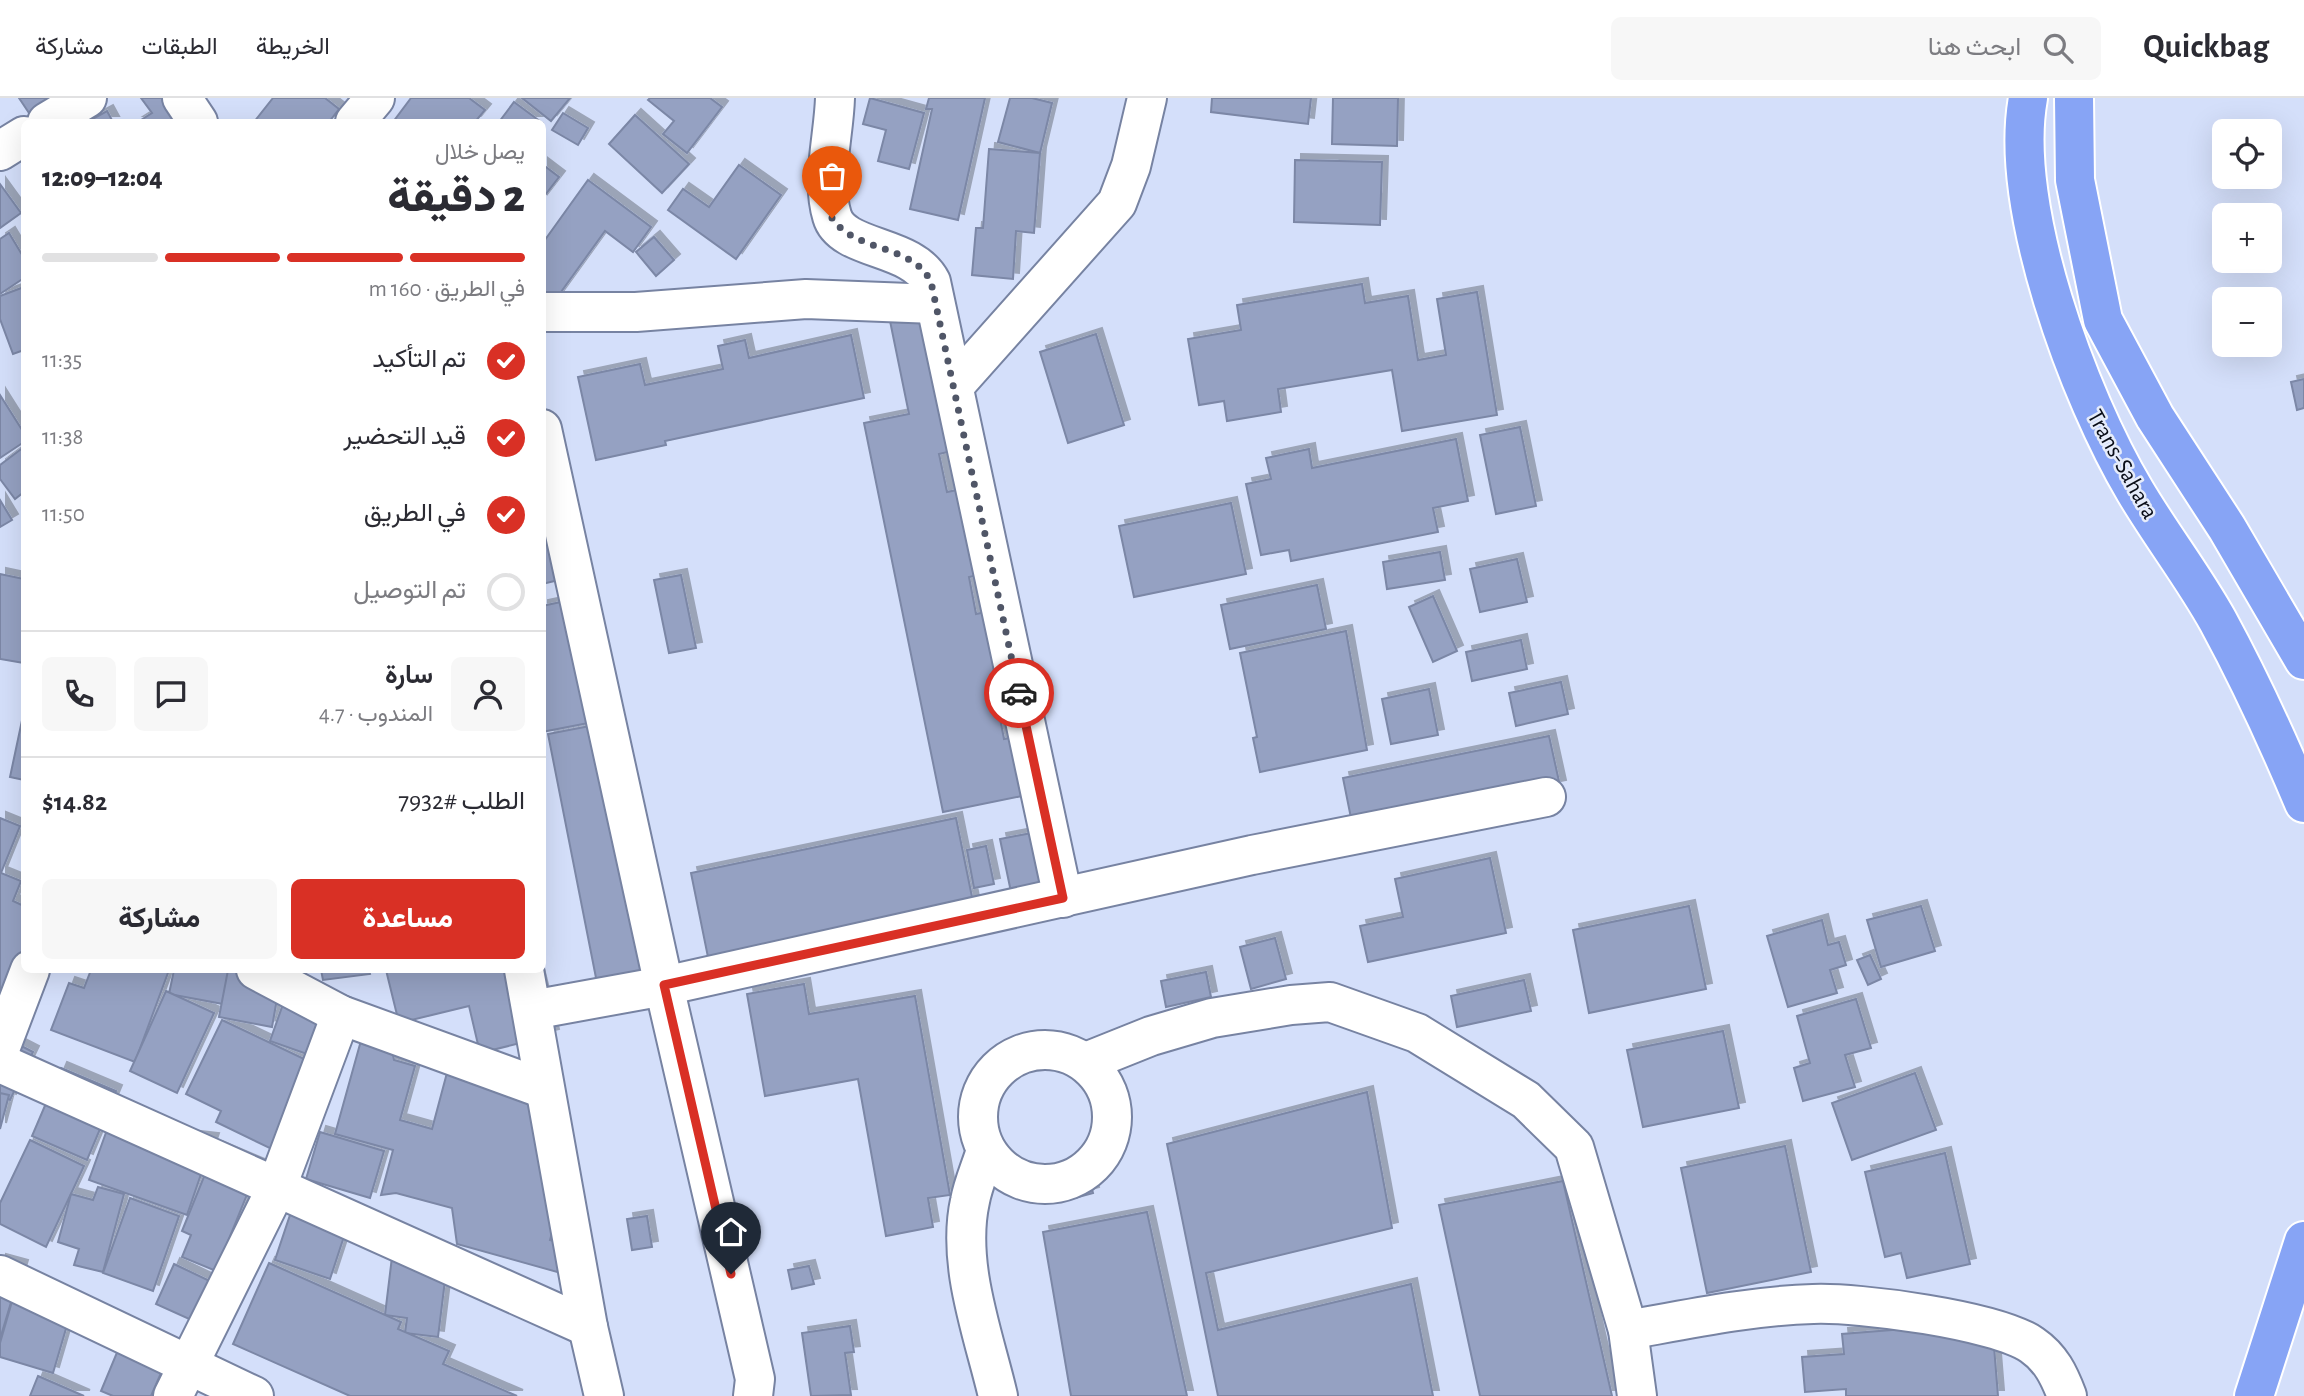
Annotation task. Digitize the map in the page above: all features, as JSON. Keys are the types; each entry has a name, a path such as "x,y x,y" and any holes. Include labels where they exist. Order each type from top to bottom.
{"highway":[{"name":"Trans-Sahara","path":"2028,98 2025,115 2030,215 2088,402 2134,490 2217,619 2278,740 2304,803"},
{"name":"Trans-Sahara","path":"2074,98 2075,180 2103,320 2155,417 2227,528 2304,660"},
{"path":"2253,1396 2304,1241"}],"street":[{"path":"52,119 87,98"},
{"path":"182,98 196,119"},
{"path":"358,119 375,98"},
{"path":"835,98 829,180 832,218 840,230 913,260 925,269 935,304 1063,898"},
{"path":"954,386 1117,203 1131,166 1147,98"},
{"path":"0,150 21,138"},
{"path":"546,312 636,312 806,299 935,304"},
{"path":"546,447 664,985 755,1379 753,1396"},
{"path":"532,1010 664,985 1252,855 1546,797"},
{"path":"0,1049 29,973"},
{"path":"262,973 341,1015 544,1089"},
{"path":"525,973 588,1327 604,1396"},
{"path":"1086,1062 1151,1036 1212,1018 1291,1005 1330,1002 1417,1032 1526,1100 1574,1147 1628,1330 1637,1396"},
{"path":"181,1380 276,1189 341,1015"},
{"path":"1045,1049 1067,1052 1086,1062 1110,1093 1111,1135 1104,1153 1081,1175 1056,1185 1025,1182 1007,1172 986,1150 980,1133 979,1106 990,1079 1005,1062 1027,1051 1045,1049"},
{"path":"0,1063 588,1327"},
{"path":"986,1150 969,1202 968,1242 970,1275 999,1396"},
{"path":"0,1275 181,1380 254,1396"},
{"path":"1628,1330 1738,1310 1815,1303 1900,1312 1966,1322 2004,1332 2031,1344 2057,1368 2067,1396"}],"building":[{"path":"19,98 51,98 37,119 33,119"},
{"path":"141,98 176,98 191,119 143,119 152,113"},
{"path":"273,98 325,98 339,109 331,119 256,119"},
{"path":"411,98 469,98 485,110 478,119 395,119"},
{"path":"522,98 570,98 551,121"},
{"path":"710,98 722,107 687,153 663,134 674,121 648,100"},
{"path":"870,98 924,113 909,169 878,161 886,130 863,124"},
{"path":"929,98 985,98 958,220 910,209 932,109 926,109"},
{"path":"1010,98 1032,98 1052,103 1040,153 998,142"},
{"path":"1212,98 1311,98 1308,124 1211,112"},
{"path":"1333,98 1398,98 1397,146 1332,144"},
{"path":"514,102 537,119 501,119"},
{"path":"107,111 111,119 92,119"},
{"path":"563,113 588,128 578,145 552,130"},
{"path":"635,115 689,164 662,193 609,144"},
{"path":"989,149 1040,153 1034,233 1016,231 1013,279 972,275 976,228 983,228"},
{"path":"1295,160 1382,162 1380,225 1294,222"},
{"path":"739,165 781,195 736,259 668,210 683,189 709,207"},
{"path":"546,167 559,177 546,194"},
{"path":"588,180 651,227 633,252 605,231 548,310 546,238"},
{"path":"0,184 21,213 0,228"},
{"path":"9,233 21,253 21,280 0,294 0,239"},
{"path":"654,237 674,260 656,276 636,252"},
{"path":"1362,284 1365,303 1408,296 1418,360 1446,355 1437,299 1477,292 1497,415 1402,431 1392,370 1278,389 1281,412 1227,421 1224,401 1199,405 1188,339 1241,330 1237,305"},
{"path":"21,288 21,351 13,354 0,319 0,296"},
{"path":"931,308 960,449 939,454 947,492 957,490 974,576 969,577 976,614 995,610 1013,700 997,703 1004,739 1020,736 1032,794 943,812 864,423 909,414 889,316"},
{"path":"1096,334 1124,425 1068,443 1040,352"},
{"path":"851,335 864,398 665,441 666,445 596,460 578,377 640,364 645,385 723,369 718,346 745,340 749,358"},
{"path":"2304,379 2304,408 2297,410 2291,382"},
{"path":"0,395 21,428 21,444 0,458"},
{"path":"1520,427 1536,506 1496,514 1480,435"},
{"path":"1456,439 1468,501 1433,508 1438,532 1291,561 1289,550 1261,555 1246,484 1271,479 1266,458 1309,449 1312,468"},
{"path":"546,441 576,576 546,583"},
{"path":"21,449 21,494 15,499 0,479 0,465"},
{"path":"0,500 12,520 0,527"},
{"path":"1231,503 1246,574 1134,597 1119,526"},
{"path":"1440,552 1445,580 1387,589 1383,562"},
{"path":"1517,559 1527,602 1480,612 1470,569"},
{"path":"0,574 21,578 21,662 0,659"},
{"path":"681,575 696,648 669,653 654,580"},
{"path":"1317,585 1326,629 1230,649 1221,605"},
{"path":"1433,596 1457,651 1433,662 1409,607"},
{"path":"584,597 609,719 546,731 546,605"},
{"path":"1346,631 1367,750 1260,772 1253,738 1257,737 1240,653"},
{"path":"1521,640 1527,669 1472,681 1466,652"},
{"path":"1561,682 1568,714 1516,726 1509,693"},
{"path":"1429,689 1438,735 1391,744 1382,699"},
{"path":"616,721 665,974 598,988 548,734"},
{"path":"21,725 21,779 10,777"},
{"path":"1549,736 1560,786 1353,828 1343,778"},
{"path":"0,818 20,826 1,873 21,881 13,901 21,905 22,973 0,1012"},
{"path":"956,818 973,902 710,967 691,873"},
{"path":"1037,832 1047,884 1011,892 1000,839"},
{"path":"986,846 994,884 974,888 967,850"},
{"path":"1490,858 1506,933 1368,962 1360,926 1403,917 1395,879"},
{"path":"1689,906 1706,989 1589,1013 1573,930"},
{"path":"1921,906 1935,951 1881,967 1867,920"},
{"path":"1822,920 1828,945 1839,942 1846,965 1830,970 1837,993 1788,1007 1767,936"},
{"path":"1275,938 1286,979 1251,989 1240,947"},
{"path":"1870,955 1881,979 1868,985 1857,960"},
{"path":"1206,972 1211,997 1166,1007 1161,981"},
{"path":"90,973 168,973 135,1062 51,1030 69,983 84,988"},
{"path":"173,973 229,973 223,1004 169,994"},
{"path":"227,973 281,976 272,1027 219,1017"},
{"path":"322,973 370,974 323,980"},
{"path":"387,973 538,973 553,1035 480,1053 469,1006 399,1023"},
{"path":"1524,980 1531,1011 1457,1027 1451,996"},
{"path":"804,984 809,1014 915,996 950,1195 928,1198 933,1227 886,1236 858,1079 765,1096 747,994"},
{"path":"166,991 214,1013 177,1093 130,1071"},
{"path":"287,993 337,1011 321,1059 270,1041"},
{"path":"1856,999 1871,1048 1845,1055 1855,1087 1803,1101 1794,1068 1810,1063 1797,1016"},
{"path":"222,1020 321,1067 280,1153 216,1122 221,1111 186,1094"},
{"path":"1723,1031 1739,1108 1643,1127 1627,1050"},
{"path":"0,1035 33,1052 10,1100 0,1095"},
{"path":"362,1037 391,1045 394,1060 415,1066 400,1120 432,1129 452,1054 543,1079 558,1211 550,1240 582,1249 586,1280 457,1244 452,1208 396,1193 381,1195 393,1150 335,1134"},
{"path":"61,1068 116,1091 87,1160 32,1136"},
{"path":"1915,1073 1936,1130 1852,1160 1832,1103"},
{"path":"1367,1092 1392,1228 1206,1273 1218,1330 1411,1284 1433,1396 1218,1396 1167,1144"},
{"path":"0,1093 9,1095 0,1129"},
{"path":"108,1127 213,1139 187,1215 89,1180"},
{"path":"320,1132 384,1151 370,1198 306,1179"},
{"path":"30,1140 84,1166 46,1247 0,1224 0,1203"},
{"path":"1785,1146 1811,1272 1707,1293 1681,1168"},
{"path":"216,1147 259,1165 216,1271 182,1257 191,1235 182,1231"},
{"path":"1945,1153 1970,1264 1907,1278 1901,1253 1885,1257 1865,1172"},
{"path":"1086,1167 1093,1193 1071,1199 1063,1173"},
{"path":"1563,1181 1612,1396 1480,1396 1439,1205"},
{"path":"98,1187 124,1194 103,1272 74,1265 79,1249 58,1242 71,1194 93,1200"},
{"path":"297,1194 352,1212 330,1279 275,1260"},
{"path":"130,1198 179,1216 153,1291 103,1273"},
{"path":"1147,1212 1187,1396 1071,1396 1043,1232"},
{"path":"647,1216 652,1247 632,1250 627,1219"},
{"path":"448,1256 438,1337 405,1333 407,1318 385,1315 392,1257"},
{"path":"0,1260 22,1266 0,1339"},
{"path":"269,1263 401,1322 398,1329 449,1351 443,1364 517,1396 350,1396 233,1344"},
{"path":"174,1264 216,1284 198,1323 156,1304"},
{"path":"809,1266 814,1284 792,1289 788,1270"},
{"path":"15,1291 72,1308 53,1373 0,1357 0,1343"},
{"path":"1992,1322 1998,1396 1846,1396 1846,1389 1805,1392 1802,1357 1844,1354 1842,1334"},
{"path":"850,1326 854,1352 845,1353 851,1395 811,1396 802,1333"},
{"path":"123,1338 168,1357 151,1396 113,1396 101,1391"},
{"path":"38,1376 84,1396 30,1396"}],"way so far":[{"path":"832,218 840,230 913,260 925,269 931,282 1019,693"}],"route":[{"path":"731,1274 664,985 1063,898 1019,693"}]}
